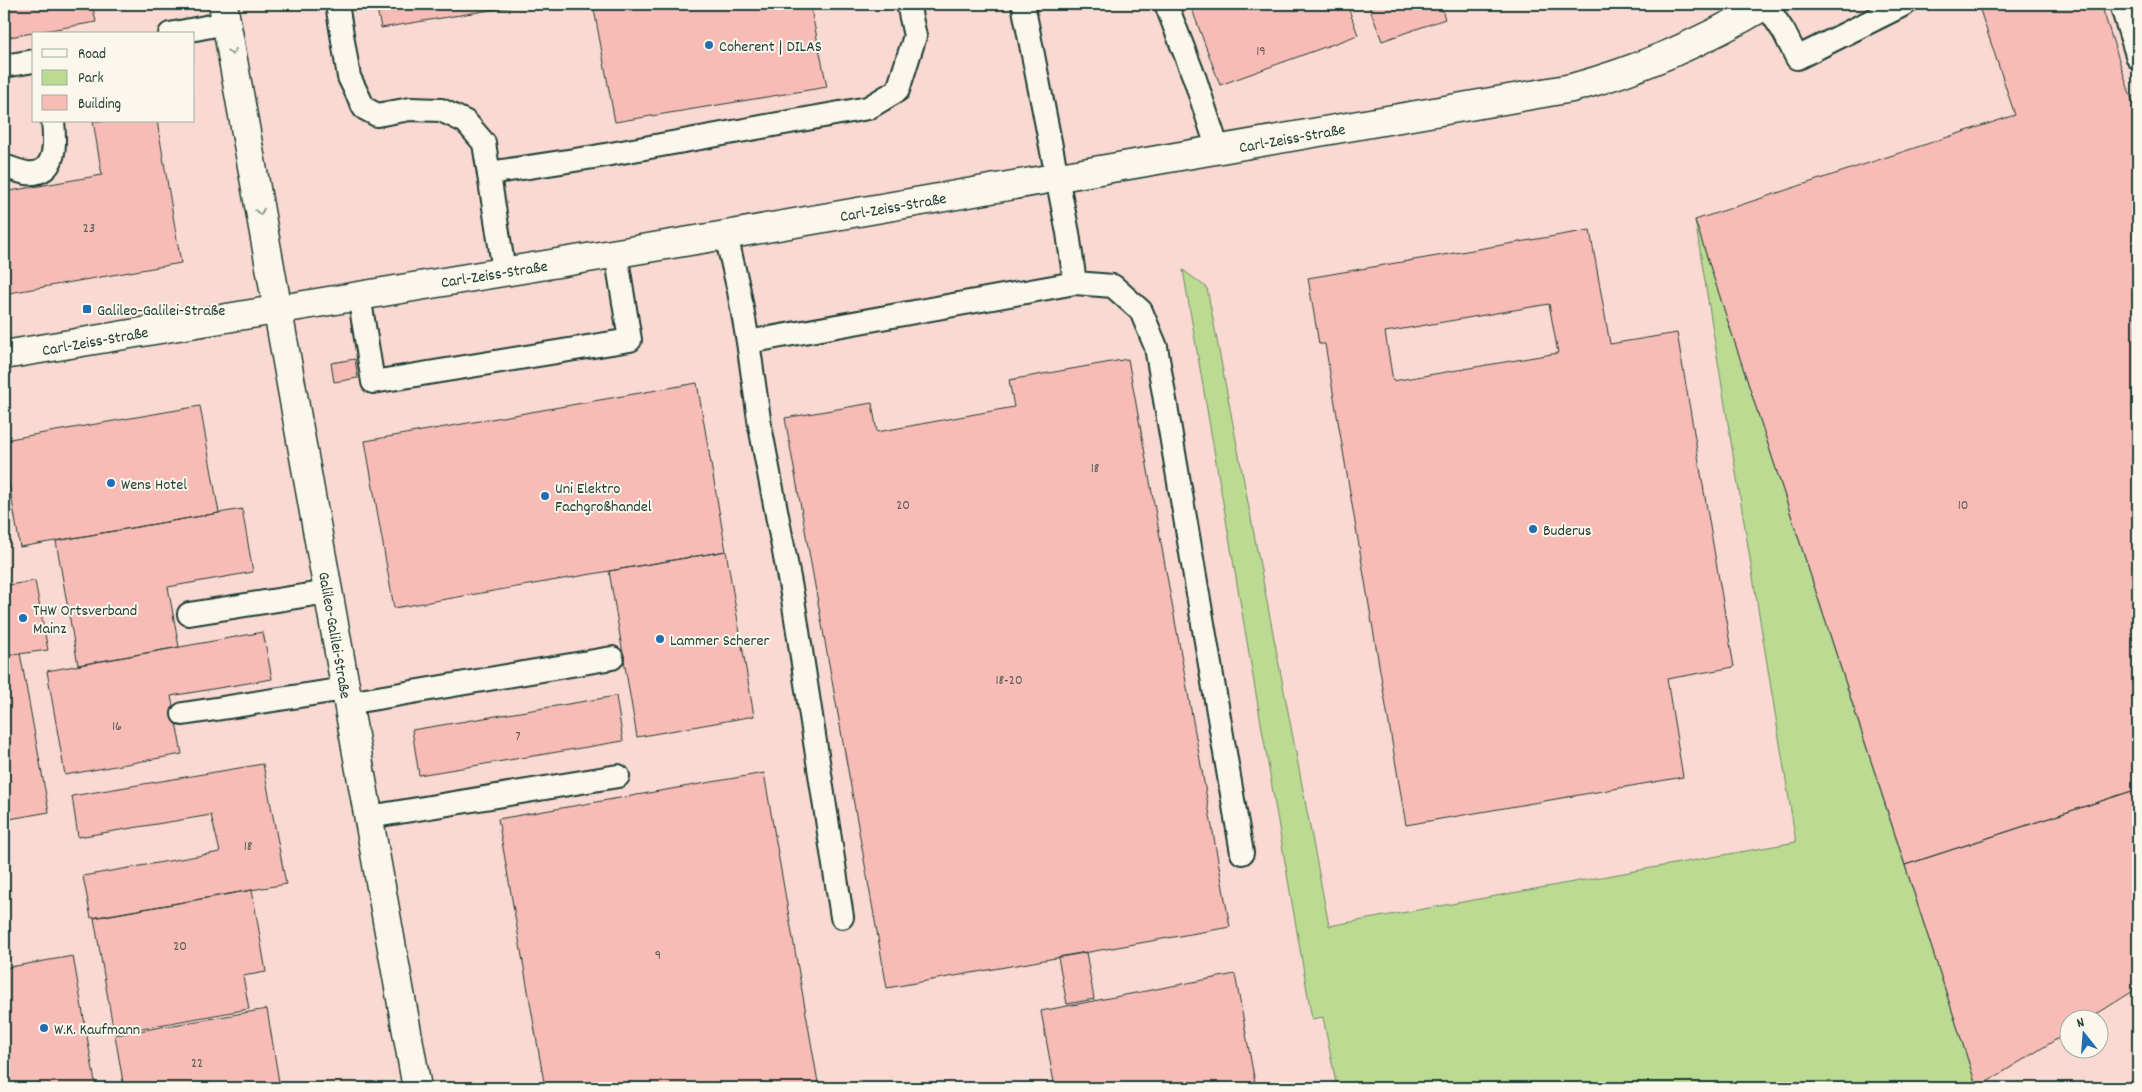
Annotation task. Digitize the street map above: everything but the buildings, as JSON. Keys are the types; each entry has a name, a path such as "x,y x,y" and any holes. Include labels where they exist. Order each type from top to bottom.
{"street":[{"name":"Carl-Zeiss-Straße","path":"4,355 726,235 1572,88 1627,72 1681,50 1766,4"},
{"name":"Galileo-Galilei-Straße","path":"225,13 417,1088"}],"lane":[{"path":"337,4 349,77 364,108 377,115 410,109 441,110 466,122 484,144 504,271"},
{"path":"489,173 594,157 868,108 898,90 915,36 908,4"},
{"path":"1023,4 1057,177 1075,283"},
{"path":"1166,4 1195,79 1218,150"},
{"path":"1766,4 1798,58 1905,4"},
{"path":"2120,4 2138,58"},
{"path":"175,32 225,13"},
{"path":"4,66 32,61"},
{"path":"4,166 28,173 41,171 53,158 55,139 53,122"},
{"path":"726,235 739,291 760,426 793,599 842,917"},
{"path":"359,295 373,382 630,340 616,253"},
{"path":"748,342 1075,283 1113,286 1141,311 1156,346 1242,853"},
{"path":"189,614 328,592"},
{"path":"183,714 347,696 612,658"},
{"path":"369,817 618,776"}],"shaded area":[{"path":"4,4 2138,4 2138,1088 4,1088"}],"green space":[{"path":"1695,220 1977,1088 1337,1088 1323,1017 1312,1019 1183,270 1207,288 1329,926 1796,842"}],"place":[{"name":"Coherent | DILAS","path":"709,45"},
{"name":"Galileo-Galilei-Straße","path":"87,309"},
{"name":"Wens Hotel","path":"111,483"},
{"name":"Uni Elektro Fachgroßhandel","path":"545,496"},
{"name":"Buderus","path":"1533,529"},
{"name":"THW Ortsverband Mainz","path":"23,618"},
{"name":"Lammer Scherer","path":"660,639"},
{"name":"W.K. Kaufmann","path":"44,1028"}]}
